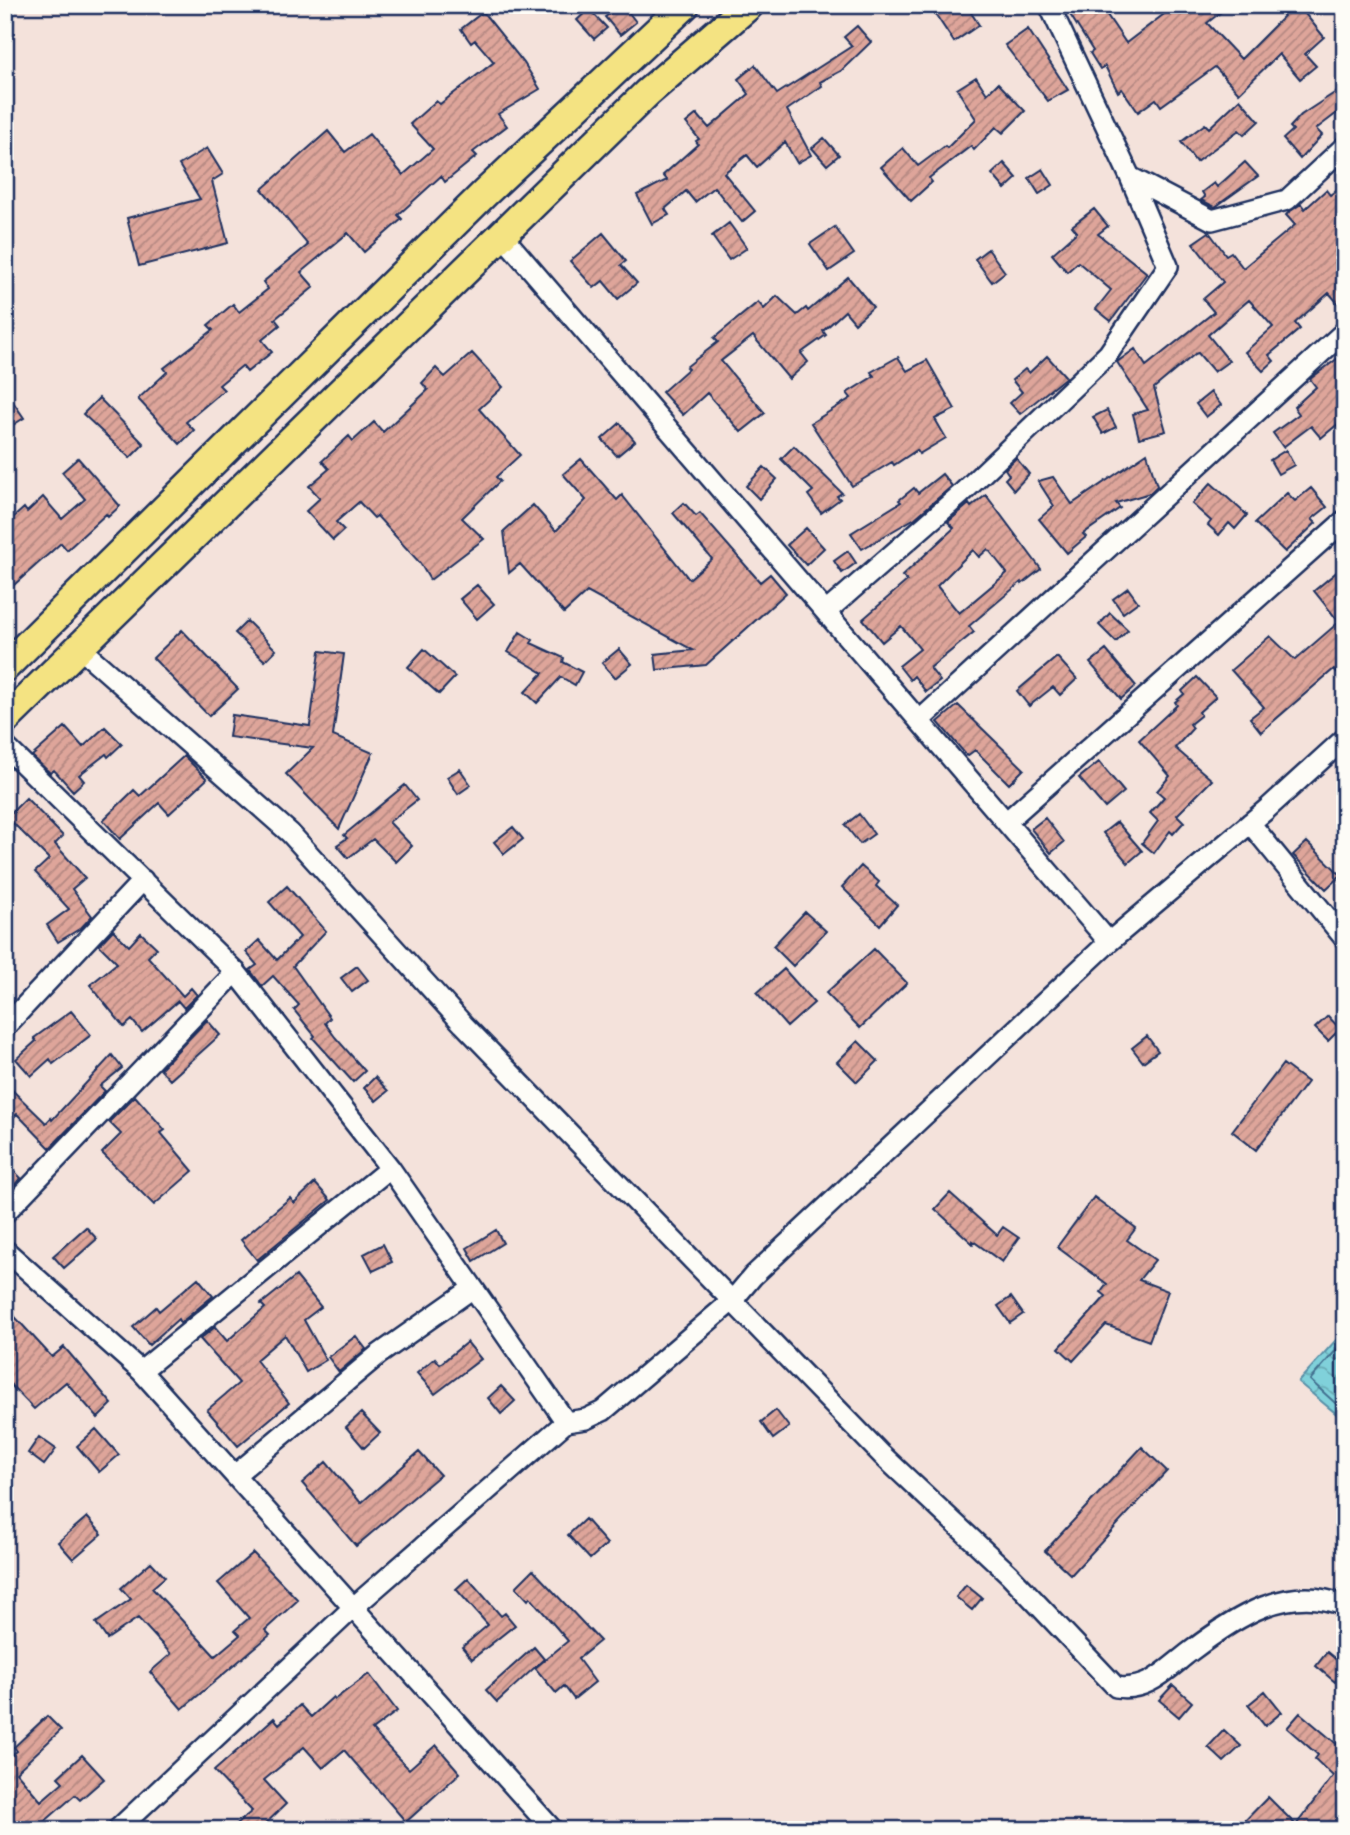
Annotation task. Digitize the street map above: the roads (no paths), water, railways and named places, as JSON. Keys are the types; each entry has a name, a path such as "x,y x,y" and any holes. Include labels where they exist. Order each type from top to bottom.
{"highway":[{"path":"5,667 485,193 685,5"},
{"path":"5,720 81,649 647,93 749,5"}],"street":[{"path":"826,612 960,495 1108,354 1168,266 1130,177 1049,5"},
{"path":"1130,177 1212,220 1287,200 1345,146"},
{"path":"501,234 1109,942"},
{"path":"919,721 1345,331"},
{"path":"1006,821 1345,520"},
{"path":"81,649 290,833 463,1024 882,1455 1009,1574 1116,1687 1133,1690 1167,1671 1256,1608 1293,1597 1334,1601 1345,1606"},
{"path":"117,1830 355,1606 566,1422 586,1419 603,1411 732,1301 753,1276 1109,942 1250,823 1345,738"},
{"path":"5,746 236,972 390,1168 566,1422"},
{"path":"1250,823 1345,939"},
{"path":"5,1027 143,880"},
{"path":"5,1213 236,972"},
{"path":"141,1371 390,1168"},
{"path":"5,1250 141,1371 355,1606 553,1830"},
{"path":"236,1475 378,1355 473,1287"}],"water":[{"path":"1345,1330 1345,1421 1298,1382"}]}
